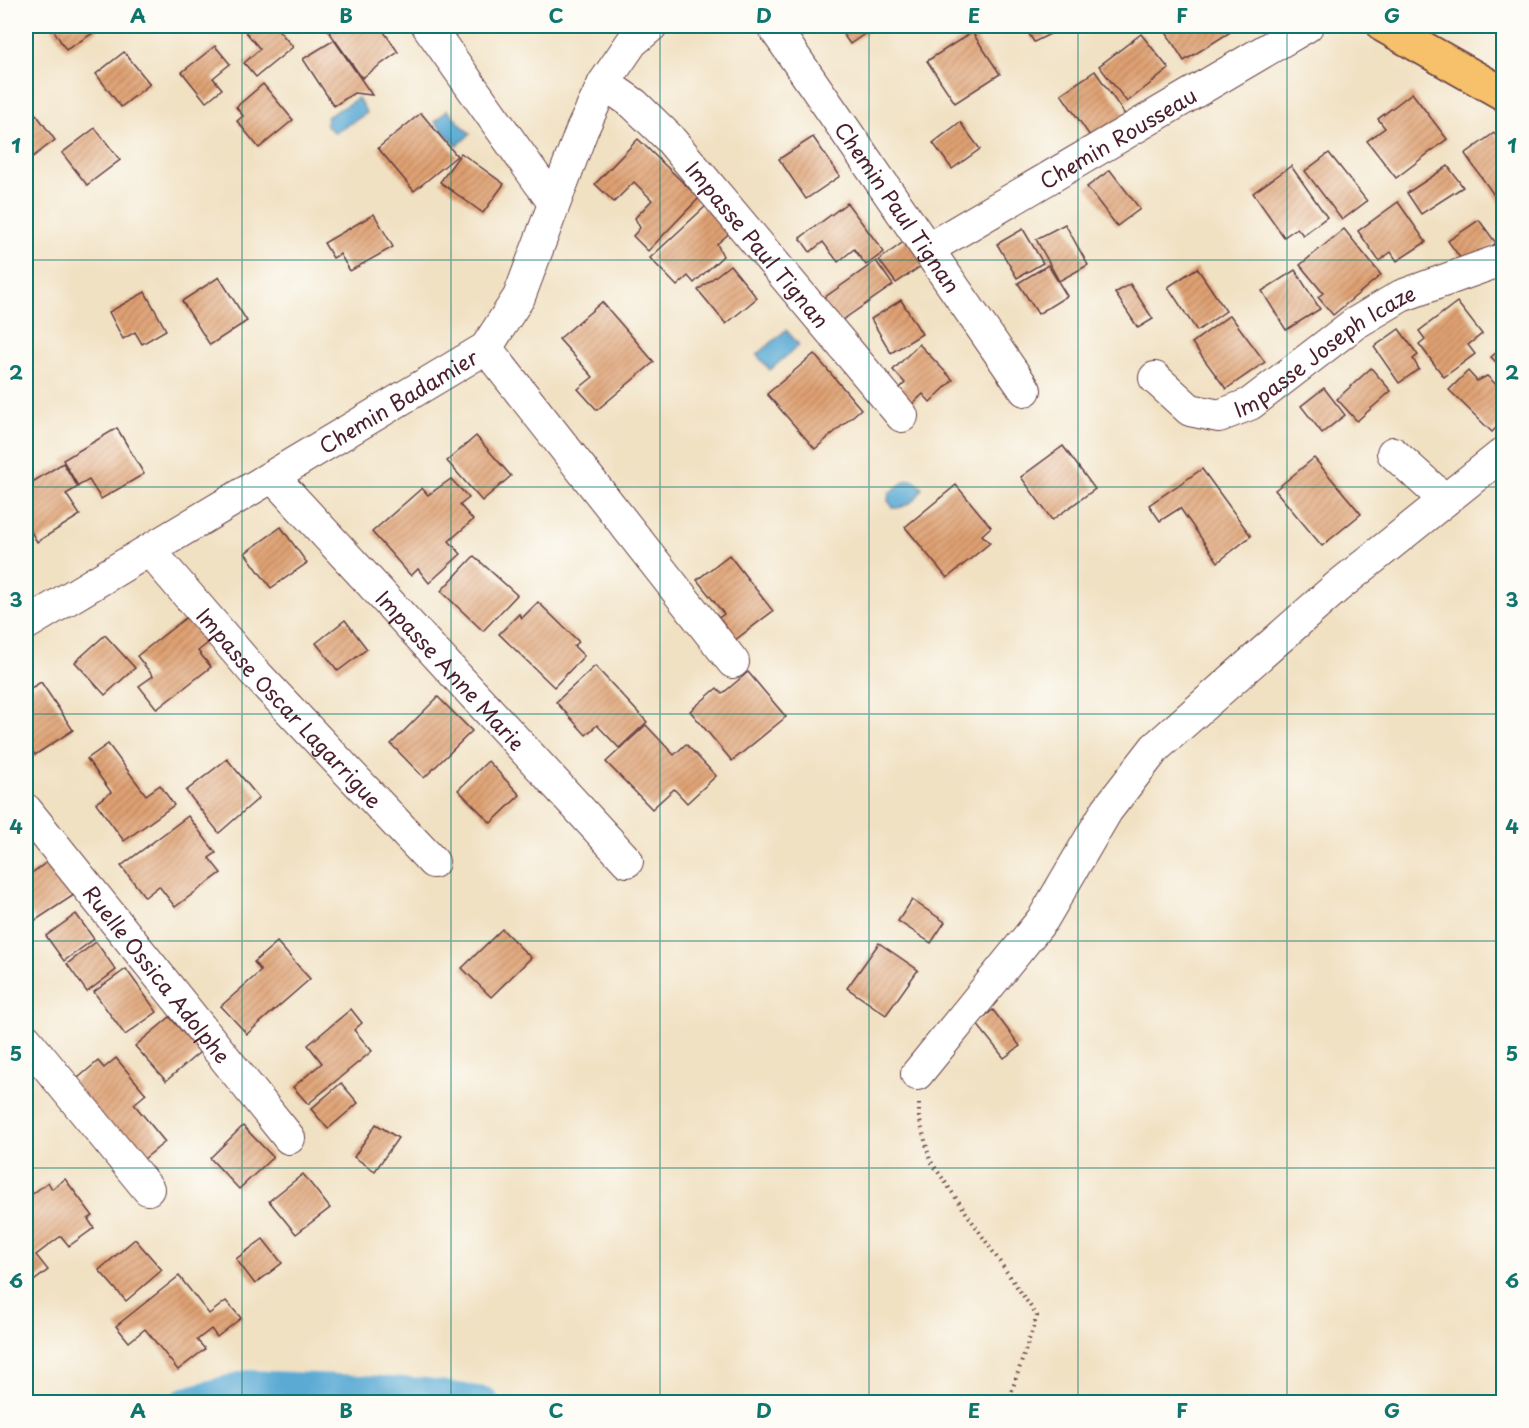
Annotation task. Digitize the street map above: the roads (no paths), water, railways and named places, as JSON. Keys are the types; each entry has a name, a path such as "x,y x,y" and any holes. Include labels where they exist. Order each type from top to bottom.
{"main road":[{"path":"1384,26 1503,94"}],"street":[{"path":"428,26 554,203"},
{"name":"Chemin Badamier","path":"26,624 273,478 486,348 519,297 554,203 604,83 632,42 651,26"},
{"name":"Chemin Paul Tignan","path":"773,26 1025,390"},
{"name":"Chemin Rousseau","path":"928,249 1307,26"},
{"name":"Impasse Paul Tignan","path":"604,83 634,104 669,138 902,416"},
{"name":"Impasse Joseph Icaze","path":"1155,378 1190,410 1219,416 1250,404 1354,324 1401,296 1503,259"},
{"path":"486,348 733,662"},
{"path":"1393,453 1445,500"},
{"path":"918,1074 1043,919 1107,810 1155,748 1337,587 1503,453"},
{"name":"Impasse Anne Marie","path":"273,478 627,861"},
{"name":"Impasse Oscar Lagarrigue","path":"150,550 255,673 433,862"},
{"name":"Ruelle Ossica Adolphe","path":"26,810 289,1138"},
{"path":"26,1040 148,1189"}],"water":[{"path":"358,98 367,113 335,133 326,125 327,117"},
{"path":"447,110 470,134 457,146 435,122"},
{"path":"786,330 799,345 770,370 757,355"},
{"path":"907,480 914,480 922,488 915,499 907,505 894,508 888,501 889,493"}],"waterway":[{"path":"185,1402 248,1385 427,1393 484,1402"}]}
